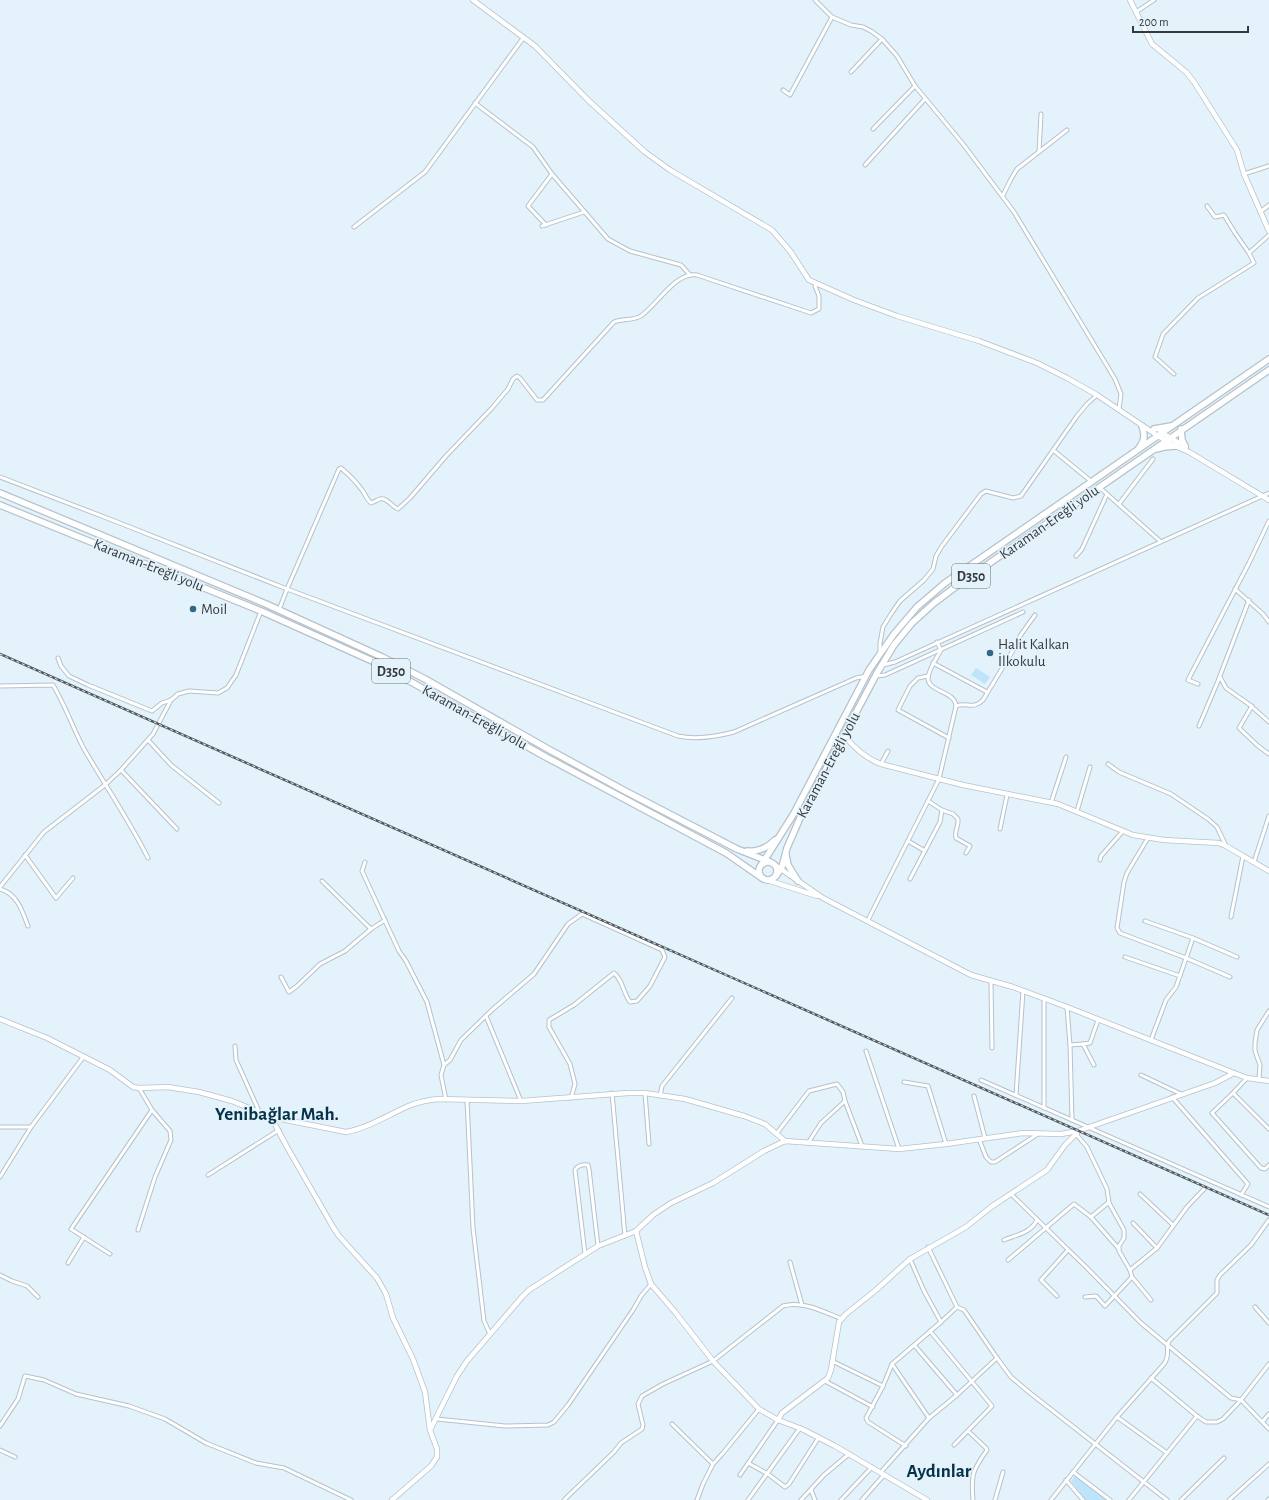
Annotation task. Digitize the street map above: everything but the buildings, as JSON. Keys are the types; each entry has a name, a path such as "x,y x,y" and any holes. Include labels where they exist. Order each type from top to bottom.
{"highway":[{"name":"Karaman-Ereğli yolu","path":"785,830 866,676 894,634 917,607 945,583 1269,359"},
{"name":"Karaman-Ereğli yolu","path":"776,876 781,869 787,848 800,818 875,676 894,645 912,623 934,603 1181,429 1269,370"},
{"path":"1154,429 1175,425"},
{"path":"1137,451 1144,441 1142,426"},
{"path":"1181,429 1182,440 1185,446"},
{"path":"1150,451 1175,446"},
{"name":"Karaman-Ereğli yolu","path":"0,494 279,610 382,657 420,676 573,763 737,849 768,862"},
{"name":"Karaman-Ereğli yolu","path":"0,505 261,611 386,668 544,756 726,853 764,879"},
{"path":"768,862 778,870 776,876 772,879 764,879 758,871 768,862 785,830"},
{"name":"D350","path":"737,849 759,851 767,847 785,830"},
{"path":"787,848 786,858 788,866 798,881"}],"street":[{"path":"473,0 535,46 589,101 645,152 670,170 772,230 790,251 809,280 854,300 897,316 979,341 1037,363 1097,394 1142,426 1185,446 1189,452"},
{"path":"815,0 832,17 851,25 863,27 882,39 897,56 915,86 925,99 963,144 1003,196 1030,235 1115,379 1121,394 1119,409"},
{"path":"1130,0 1152,44 1186,72 1194,82 1237,150 1244,174 1269,231"},
{"path":"1136,12 1154,0"},
{"path":"783,90 790,95 832,17"},
{"path":"354,226 425,172 524,37"},
{"path":"851,72 882,39"},
{"path":"873,129 915,86"},
{"path":"865,165 925,99"},
{"path":"475,103 533,147 552,174 608,239 630,251 681,265 689,274"},
{"path":"1038,152 1041,114"},
{"path":"1003,196 1010,179 1017,169 1067,130"},
{"path":"1244,174 1269,166"},
{"path":"552,174 528,206 544,226 584,212"},
{"path":"1260,212 1269,205"},
{"path":"1174,374 1155,357 1163,334 1198,298 1254,264 1249,253 1224,215 1215,217 1207,206"},
{"path":"1249,253 1269,236"},
{"path":"279,610 339,469 342,468 357,483 365,494 366,500 371,503 382,498 394,508 398,509 410,498 446,456 492,408 508,389 513,379 517,376 520,378 537,400 542,400 614,322 621,319 639,317 676,282 689,274 697,275 812,313 819,309 819,296 815,286 817,284"},
{"path":"880,655 880,643 883,627 891,614 900,601 924,580 933,569 936,556 942,546 982,494 986,491 1013,498 1021,496 1077,416 1097,394"},
{"path":"1142,426 1154,429 1160,435"},
{"path":"1168,439 1175,446 1189,452 1269,500"},
{"path":"1053,450 1092,482"},
{"path":"1119,504 1153,459"},
{"path":"0,477 287,589 593,705 686,738 708,738 734,732 856,678 866,676"},
{"path":"1100,487 1160,542"},
{"path":"881,666 895,662 1269,493"},
{"path":"1076,556 1082,549 1107,494"},
{"path":"1198,684 1188,680 1269,521"},
{"path":"1235,589 1249,600 1269,622"},
{"path":"1199,726 1220,677 1249,600"},
{"path":"28,926 13,896 0,888 44,832 105,785 121,770 156,729 171,700 178,694 189,691 218,693 227,688 236,675 261,611"},
{"path":"875,676 885,675 1023,612"},
{"path":"956,706 962,703 973,706 978,705 1018,642 1020,636 1035,615"},
{"path":"868,920 939,779 956,706 953,698 931,685 928,680 928,676 941,650 938,642"},
{"path":"58,658 61,666 69,676 152,711 162,703 171,700"},
{"path":"934,663 987,692"},
{"path":"928,676 918,678 910,686 898,710 949,738"},
{"path":"1220,677 1226,688 1252,706 1269,722"},
{"path":"0,686 53,685 105,785 134,828 148,858"},
{"path":"1252,706 1239,728 1269,754"},
{"path":"844,735 853,747 870,759 881,764 1007,795 1051,803 1077,811 1123,831 1148,838 1218,843 1226,846 1269,871"},
{"path":"148,740 171,765 220,802"},
{"path":"881,764 888,751"},
{"path":"1051,803 1066,757"},
{"path":"1108,764 1119,772 1171,794 1208,819 1217,827 1226,846"},
{"path":"1077,811 1090,767"},
{"path":"121,770 177,829"},
{"path":"1000,829 1007,795"},
{"path":"928,801 942,810 953,814 958,819 955,832 956,838 970,846 966,853"},
{"path":"910,879 940,822 942,810"},
{"path":"1254,862 1269,816"},
{"path":"1100,860 1101,856 1123,831"},
{"path":"1148,838 1127,873 1124,882 1118,928 1120,933 1186,958 1230,978"},
{"path":"908,841 925,851"},
{"path":"25,855 56,898 73,878"},
{"path":"1231,917 1243,856"},
{"path":"365,862 362,871 399,951 406,961 427,1002 444,1065 441,1075 446,1100"},
{"path":"768,862 781,869 823,898 868,920 971,975 1044,998 1247,1078 1269,1081"},
{"path":"764,879 823,898"},
{"path":"322,880 370,929"},
{"path":"444,1065 450,1060 461,1040 534,974 568,924 582,914 662,950 665,956 650,986 637,1001 630,1002 625,995 619,977 614,973 574,1005 549,1020 549,1027 570,1064 575,1084 571,1098"},
{"path":"281,977 289,992 320,964 345,951 370,929 384,920"},
{"path":"1145,921 1193,938 1237,957"},
{"path":"1151,1040 1166,1000 1176,987 1193,938"},
{"path":"1125,957 1180,976"},
{"path":"991,982 992,1048"},
{"path":"1016,1095 1023,991"},
{"path":"660,1096 662,1086 732,998"},
{"path":"1044,998 1044,1108"},
{"path":"1067,1007 1070,1045 1072,1120"},
{"path":"1259,1080 1260,1065 1255,1051 1255,1043 1257,1030 1269,1011"},
{"path":"486,1016 521,1101"},
{"path":"0,1019 84,1056 110,1070 133,1087 182,1088 232,1101 271,1117 346,1132 358,1130 411,1105 428,1101 521,1101 571,1098 612,1093 645,1093 685,1100 744,1116 765,1124 785,1142"},
{"path":"1070,1045 1090,1043 1098,1020"},
{"path":"1083,1044 1094,1065"},
{"path":"235,1046 236,1060 259,1111"},
{"path":"866,1051 899,1149"},
{"path":"0,1178 31,1127 84,1056"},
{"path":"740,1475 782,1413 828,1378 831,1370 839,1322 846,1314 876,1290 910,1258 966,1227 1010,1194 1047,1170 1065,1145 1077,1132 1088,1126 1215,1083 1234,1073"},
{"path":"1141,1075 1181,1094"},
{"path":"1247,1078 1212,1113 1261,1168 1265,1169 1269,1165"},
{"path":"981,1080 1269,1207"},
{"path":"904,1082 928,1086 946,1144"},
{"path":"776,1133 809,1091 837,1084 843,1092 862,1146"},
{"path":"138,1230 155,1176 171,1140 170,1131 152,1110 139,1088"},
{"path":"612,1093 626,1236"},
{"path":"645,1093 649,1144"},
{"path":"1233,1093 1269,1129"},
{"path":"974,1096 985,1138"},
{"path":"1172,1098 1248,1184 1241,1195"},
{"path":"467,1100 473,1228 484,1321 490,1335"},
{"path":"808,1143 821,1123 845,1101"},
{"path":"110,1254 71,1229 152,1110"},
{"path":"271,1117 333,1227 339,1236 377,1278 386,1294 393,1318 413,1359 425,1392 430,1430 437,1449 437,1457 431,1466 392,1500"},
{"path":"0,1127 31,1127"},
{"path":"208,1175 279,1130"},
{"path":"430,1430 437,1419 457,1376 467,1361 529,1290 598,1246 626,1236 671,1203 713,1183 764,1151 785,1142 899,1149 1023,1133 1061,1134 1077,1132"},
{"path":"1077,1132 1087,1147 1107,1189 1109,1202 1124,1230 1124,1238 1119,1246 1119,1249"},
{"path":"978,1139 986,1157 990,1162 995,1162 1039,1133"},
{"path":"585,1254 575,1170 582,1165 588,1166 590,1169 598,1246"},
{"path":"1130,1270 1157,1248 1173,1225 1204,1189"},
{"path":"1010,1194 1141,1323 1231,1398 1241,1400 1263,1421 1269,1429"},
{"path":"1140,1194 1173,1225"},
{"path":"1091,1217 1109,1202"},
{"path":"1008,1260 1074,1204 1091,1217 1119,1249 1132,1277 1151,1300"},
{"path":"1004,1240 1027,1232 1034,1227 1037,1220"},
{"path":"1167,1345 1173,1337 1217,1293 1217,1280 1220,1275 1251,1245 1269,1220"},
{"path":"1133,1223 1157,1248"},
{"path":"636,1230 645,1267 651,1284 713,1361 759,1409 778,1420 800,1428 849,1454 927,1500"},
{"path":"68,1263 84,1237"},
{"path":"928,1248 957,1307 964,1310 997,1358 1016,1381 1167,1500"},
{"path":"1057,1296 1041,1280 1068,1250"},
{"path":"910,1258 924,1291 941,1322"},
{"path":"790,1262 802,1305"},
{"path":"0,1275 27,1286 38,1297"},
{"path":"1085,1297 1096,1296 1105,1306 1132,1277"},
{"path":"437,1419 505,1426 548,1425 554,1422 568,1405 641,1296 651,1284"},
{"path":"564,1500 614,1452 621,1443 642,1429 643,1425 638,1404 642,1396 663,1384 713,1361 780,1308 792,1303 842,1319"},
{"path":"906,1446 868,1422 866,1418 873,1407 892,1364 915,1346 957,1307"},
{"path":"1255,1308 1269,1322"},
{"path":"930,1331 992,1406 954,1445"},
{"path":"1051,1500 1117,1417 1167,1359 1169,1353 1167,1345"},
{"path":"915,1346 957,1395"},
{"path":"862,1500 929,1418 957,1395 997,1358"},
{"path":"832,1361 883,1386"},
{"path":"892,1364 929,1418"},
{"path":"1151,1378 1197,1416 1206,1422 1217,1422 1223,1419 1241,1400 1269,1364"},
{"path":"0,1426 18,1399 25,1376 44,1380 76,1394 129,1406 164,1419 206,1443 256,1463 284,1468 351,1500"},
{"path":"825,1381 873,1407"},
{"path":"697,1500 713,1464 723,1454 759,1409"},
{"path":"1263,1421 1269,1414"},
{"path":"1129,1500 1197,1416"},
{"path":"1117,1417 1167,1453"},
{"path":"672,1424 713,1464"},
{"path":"748,1500 800,1428"},
{"path":"968,1431 987,1450 974,1470 972,1479 973,1500"},
{"path":"748,1463 768,1474 785,1487 790,1484 819,1438"},
{"path":"0,1450 15,1457"},
{"path":"801,1500 824,1475 849,1454"},
{"path":"1181,1500 1224,1458"},
{"path":"1229,1500 1269,1464"},
{"path":"841,1500 872,1467"},
{"path":"994,1500 1003,1472"},
{"path":"1073,1472 1110,1500"},
{"path":"1066,1480 1082,1500"},
{"path":"811,1490 815,1500"}],"shaded area":[{"path":"976,668 990,677 985,684 971,675"},
{"path":"1076,1475 1108,1500 1086,1500 1071,1481"}],"railway":[{"path":"0,654 1269,1215"}],"place":[{"name":"Moil","path":"193,609"},
{"name":"Halit Kalkan İlkokulu","path":"990,653"}],"district":[{"name":"Yenibağlar Mah.","path":"277,1113"},
{"name":"Aydınlar","path":"939,1470"}]}
